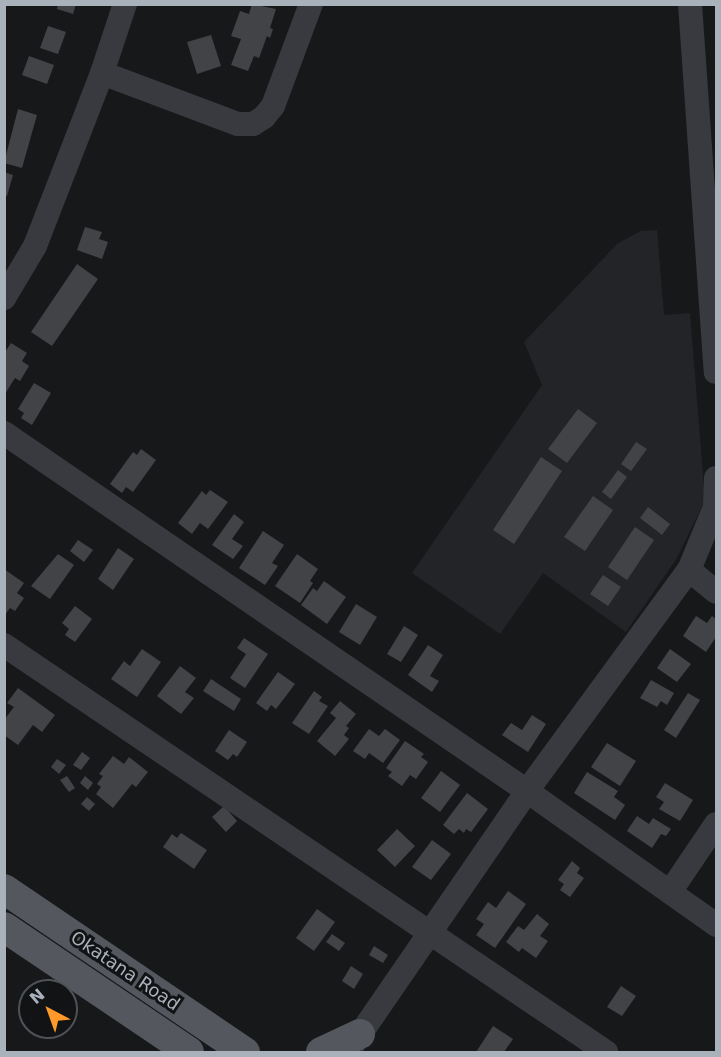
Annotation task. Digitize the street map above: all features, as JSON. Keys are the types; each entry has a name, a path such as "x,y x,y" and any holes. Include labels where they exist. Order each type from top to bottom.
{"main road":[{"name":"Okatana Road","path":"4,889 249,1052"},
{"name":"Okatana Road","path":"4,927 189,1053"},
{"path":"321,1053 354,1045"}],"street":[{"path":"4,298 35,246 102,73 125,4"},
{"path":"102,73 238,124 253,124 264,117 273,105 311,4"},
{"path":"690,4 717,372"},
{"path":"4,434 527,791 717,925"},
{"path":"354,1045 527,791 689,570 715,507 717,478"},
{"path":"689,570 717,592"},
{"path":"4,645 606,1053"},
{"path":"670,892 717,824"}],"shaded area":[{"path":"657,230 664,315 690,313 705,500 677,558 626,632 543,573 500,634 412,573 542,385 524,342 618,243 641,231"}],"building":[{"path":"58,4 76,4 73,14 57,9"},
{"path":"252,4 276,9 270,28 273,29 270,38 267,36 259,58 254,56 248,71 231,65 241,39 231,36 240,11 249,14"},
{"path":"48,26 66,32 58,54 40,48"},
{"path":"211,35 221,66 197,74 187,42"},
{"path":"29,56 54,65 47,84 22,75"},
{"path":"18,109 37,115 22,168 4,163"},
{"path":"4,172 13,175 7,196 4,195"},
{"path":"85,227 102,232 99,239 108,242 102,259 77,250"},
{"path":"77,264 98,279 52,346 31,332"},
{"path":"11,343 27,353 22,361 29,366 20,381 15,378 5,394 5,352"},
{"path":"34,383 51,393 32,425 21,418 24,413 18,409"},
{"path":"578,409 597,423 567,463 548,449"},
{"path":"636,442 647,449 631,471 621,464"},
{"path":"141,449 156,460 133,492 126,487 122,493 110,484 133,452 137,455"},
{"path":"541,457 562,471 514,544 493,530"},
{"path":"618,470 627,477 611,499 602,492"},
{"path":"210,490 228,502 208,529 200,523 192,534 178,523 202,491 206,495"},
{"path":"593,496 613,510 585,551 564,537"},
{"path":"648,507 670,524 662,535 640,518"},
{"path":"234,514 244,522 232,539 243,546 233,559 212,545"},
{"path":"635,527 654,540 627,580 608,567"},
{"path":"263,531 284,545 272,563 278,566 265,585 239,568"},
{"path":"78,540 93,550 84,562 70,551"},
{"path":"118,548 134,559 113,590 98,579"},
{"path":"58,554 74,565 50,599 31,586"},
{"path":"297,554 318,569 310,581 313,583 300,603 275,586"},
{"path":"4,569 24,583 17,593 24,598 15,611 10,608 4,616"},
{"path":"603,575 621,587 608,606 590,594"},
{"path":"324,581 346,597 327,624 301,605 313,588 317,591"},
{"path":"356,604 377,617 360,645 339,632"},
{"path":"75,606 92,619 75,642 65,635 69,629 62,623"},
{"path":"696,616 707,623 712,616 716,619 716,637 706,652 683,636"},
{"path":"404,626 418,635 401,662 387,654"},
{"path":"244,638 268,654 245,688 230,678 246,654 237,648"},
{"path":"428,645 443,655 430,676 439,681 432,692 408,675"},
{"path":"142,649 161,662 137,697 111,679 124,661 130,666"},
{"path":"670,649 691,664 677,682 657,668"},
{"path":"180,666 196,678 185,692 194,698 181,714 157,696"},
{"path":"278,672 295,684 276,709 271,705 267,711 256,703"},
{"path":"211,679 241,699 234,711 203,691"},
{"path":"651,680 674,693 667,705 661,701 657,707 640,698"},
{"path":"18,688 55,715 42,732 33,725 18,745 4,735 4,720 14,707 7,703"},
{"path":"314,691 322,697 319,701 328,706 309,734 292,723"},
{"path":"688,693 700,700 676,738 664,730"},
{"path":"340,701 356,714 346,726 349,728 344,735 349,739 335,756 317,741 336,718 330,713"},
{"path":"532,715 546,724 528,752 502,735 511,723 522,730"},
{"path":"369,729 379,736 385,729 400,740 383,763 369,753 365,759 353,751"},
{"path":"229,730 247,742 237,757 233,754 228,760 215,751"},
{"path":"405,741 424,754 421,757 428,762 416,779 410,775 402,786 388,776 392,772 386,768"},
{"path":"607,743 636,761 620,786 591,767"},
{"path":"82,752 90,758 81,770 73,765"},
{"path":"113,756 124,764 129,757 148,772 136,787 132,784 113,808 96,794 101,787 97,784 103,776 99,774"},
{"path":"57,759 66,765 59,774 51,767"},
{"path":"441,771 460,785 440,812 421,798"},
{"path":"587,772 618,791 614,797 625,805 615,820 574,793"},
{"path":"67,776 75,788 69,792 60,780"},
{"path":"85,776 93,783 88,790 80,783"},
{"path":"665,783 693,800 680,821 659,809 664,802 656,797"},
{"path":"467,793 488,809 471,832 466,829 464,833 459,829 454,834 443,825"},
{"path":"87,797 95,804 89,811 81,804"},
{"path":"224,806 237,821 226,832 212,817"},
{"path":"637,816 649,824 653,818 671,829 666,836 661,834 652,848 627,831"},
{"path":"397,829 415,846 395,867 377,850"},
{"path":"181,833 207,850 194,869 163,847 172,834 177,838"},
{"path":"432,840 451,854 431,880 412,867"},
{"path":"572,861 580,868 577,873 584,878 570,897 560,890 564,884 558,880"},
{"path":"508,891 526,904 495,948 476,935 484,924 476,919 488,902 496,908"},
{"path":"317,909 335,922 314,951 296,938"},
{"path":"537,914 549,924 540,936 548,941 536,958 522,948 519,952 506,942 518,926 524,930"},
{"path":"332,934 345,943 339,951 326,942"},
{"path":"374,946 388,955 383,963 369,955"},
{"path":"351,966 363,974 354,989 342,981"},
{"path":"621,986 636,996 622,1016 607,1007"},
{"path":"493,1026 513,1039 504,1052 476,1052"}]}
